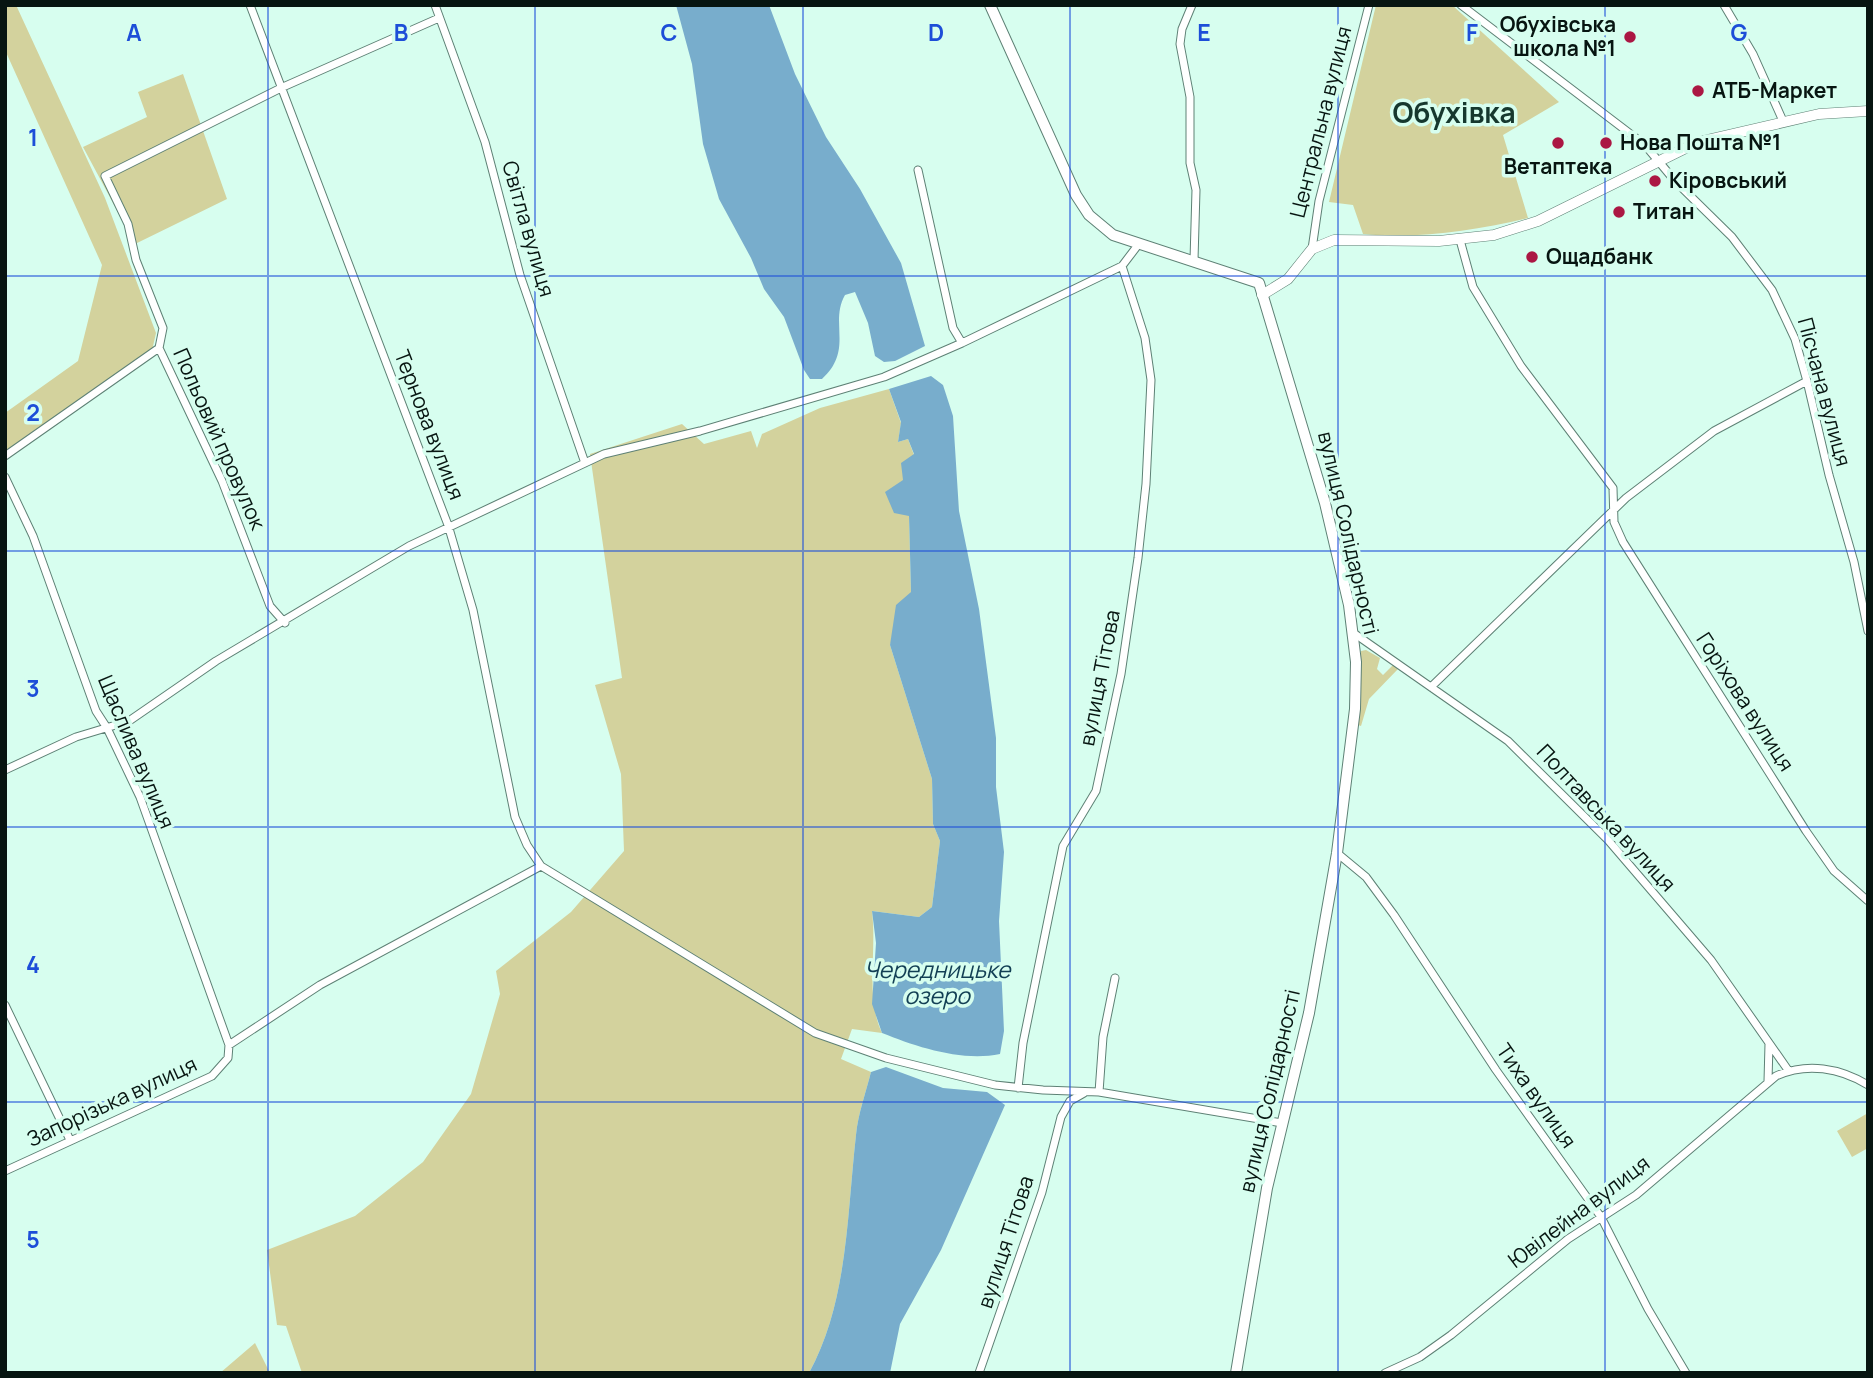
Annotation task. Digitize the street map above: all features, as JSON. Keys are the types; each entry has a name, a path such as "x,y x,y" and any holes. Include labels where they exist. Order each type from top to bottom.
{"main road":[{"path":"990,5 1076,195 1089,215 1113,234 1138,245 1195,260 1259,283 1262,295"},
{"name":"вулиця Солідарності","path":"1236,1373 1254,1256 1282,1124 1310,1013 1337,853 1355,709 1355,634 1325,503 1262,295"}],"street":[{"name":"Тернова вулиця","path":"250,5 448,525 473,610 515,817 527,845 541,866"},
{"name":"Світла вулиця","path":"435,5 485,142 520,275 585,463"},
{"path":"1192,5 1182,29 1180,44 1190,97 1190,163 1196,190 1195,260"},
{"name":"Центральна вулиця","path":"1312,249 1319,201 1369,5"},
{"path":"1461,5 1645,145 1658,161"},
{"path":"1724,5 1753,54 1783,121"},
{"path":"283,88 439,18"},
{"name":"Польовий провулок","path":"283,88 105,176 128,224 136,260 163,328 159,348 222,481 270,606 285,623"},
{"name":"Центральна вулиця","path":"1262,295 1288,279 1312,249 1334,240 1460,240 1494,235 1538,221 1698,142 1819,114 1868,111"},
{"name":"Пісчана вулиця","path":"1658,161 1732,237 1766,281 1791,328 1854,562 1868,631"},
{"path":"918,170 953,328 962,343"},
{"name":"Горіхова вулиця","path":"1460,240 1473,287 1521,366 1613,488 1614,522 1623,542 1806,831 1834,871 1868,901"},
{"path":"5,770 76,737 129,721 216,661 285,623 448,525 523,495 604,454 700,430 884,377 962,343 1122,266 1138,245"},
{"name":"вулиця Тітова","path":"1018,1088 1023,1042 1056,874 1063,846 1096,791 1121,674 1133,598 1146,484 1151,380 1145,338 1122,266"},
{"path":"5,456 159,348"},
{"path":"1431,687 1614,509 1714,431 1807,381"},
{"name":"Щаслива вулиця","path":"5,477 33,536 96,711 107,727 141,797 229,1045 228,1058"},
{"name":"Полтавська вулиця","path":"1355,634 1508,741 1608,841 1711,960 1788,1070"},
{"name":"Тиха вулиця","path":"1337,853 1366,877 1394,915 1496,1070 1601,1217 1648,1309 1686,1373"},
{"path":"229,1045 320,985 541,866 815,1033 886,1058 1018,1088 1099,1092 1282,1124"},
{"path":"1099,1092 1103,1037 1115,978"},
{"path":"5,1004 70,1140"},
{"path":"1768,1082 1769,1043"},
{"name":"Запорізька вулиця","path":"5,1171 212,1076 228,1058"},
{"path":"1788,1070 1826,1068 1850,1074 1868,1085"},
{"name":"Ювілейна вулиця","path":"1385,1373 1420,1357 1451,1335 1568,1239 1636,1195 1768,1082 1788,1070"},
{"name":"вулиця Тітова","path":"979,1373 1042,1192 1061,1118 1070,1101 1087,1092"}],"shaded area":[{"path":"5,5 16,5 105,198 156,333 151,355 5,452 5,413 78,361 102,265 5,50"},
{"path":"1376,5 1452,5 1559,102 1503,135 1528,218 1446,233 1363,234 1353,205 1329,202"},
{"path":"183,74 227,199 135,244 83,147 147,117 138,92"},
{"path":"889,389 901,423 898,442 908,439 914,455 909,516 911,592 890,645 932,779 933,824 940,841 932,907 919,917 872,911 874,1005 882,1033 852,1029 841,1059 871,1072 857,1127 839,1287 822,1346 809,1373 302,1373 286,1326 277,1325 267,1250 355,1216 423,1162 471,1094 500,994 496,971 571,912 624,851 621,774 595,685 622,678 590,454 682,424 704,444 751,431 757,448 762,434 820,408"},
{"path":"1366,650 1380,658 1377,669 1383,675 1393,665 1398,669 1369,699 1361,726 1358,725 1361,651"},
{"path":"1868,1113 1868,1148 1852,1157 1837,1131"},
{"path":"255,1343 270,1373 220,1373"}],"water":[{"path":"676,5 769,5 795,74 826,137 860,189 901,263 925,346 895,361 884,362 875,356 868,323 855,292 845,295 841,305 839,347 832,368 822,379 810,379 784,317 764,289 751,258 719,199 703,144 692,64"},
{"name":"Чередницьке озеро","path":"931,376 943,385 953,416 959,511 979,609 996,738 996,787 1004,852 999,921 1004,1031 1000,1054 985,1056 940,1052 882,1033 872,1004 876,943 872,911 919,917 932,907 940,841 933,824 932,779 890,645 896,605 911,592 909,516 894,513 885,492 903,480 901,463 914,454 908,439 898,442 901,422 889,389"},
{"name":"Чередницьке озеро","path":"886,1067 943,1088 987,1092 1005,1105 941,1250 900,1324 890,1373 809,1373 822,1346 839,1287 860,1111 871,1072"}],"place":[{"name":"Обухівська школа №1","path":"1630,37"},
{"name":"АТБ-Маркет","path":"1698,91"},
{"name":"Ветаптека","path":"1558,143"},
{"name":"Нова Пошта №1","path":"1606,143"},
{"name":"Кіровський","path":"1655,181"},
{"name":"Титан","path":"1619,212"},
{"name":"Ощадбанк","path":"1532,257"}],"district":[{"name":"Обухівка","path":"1454,113"}]}
